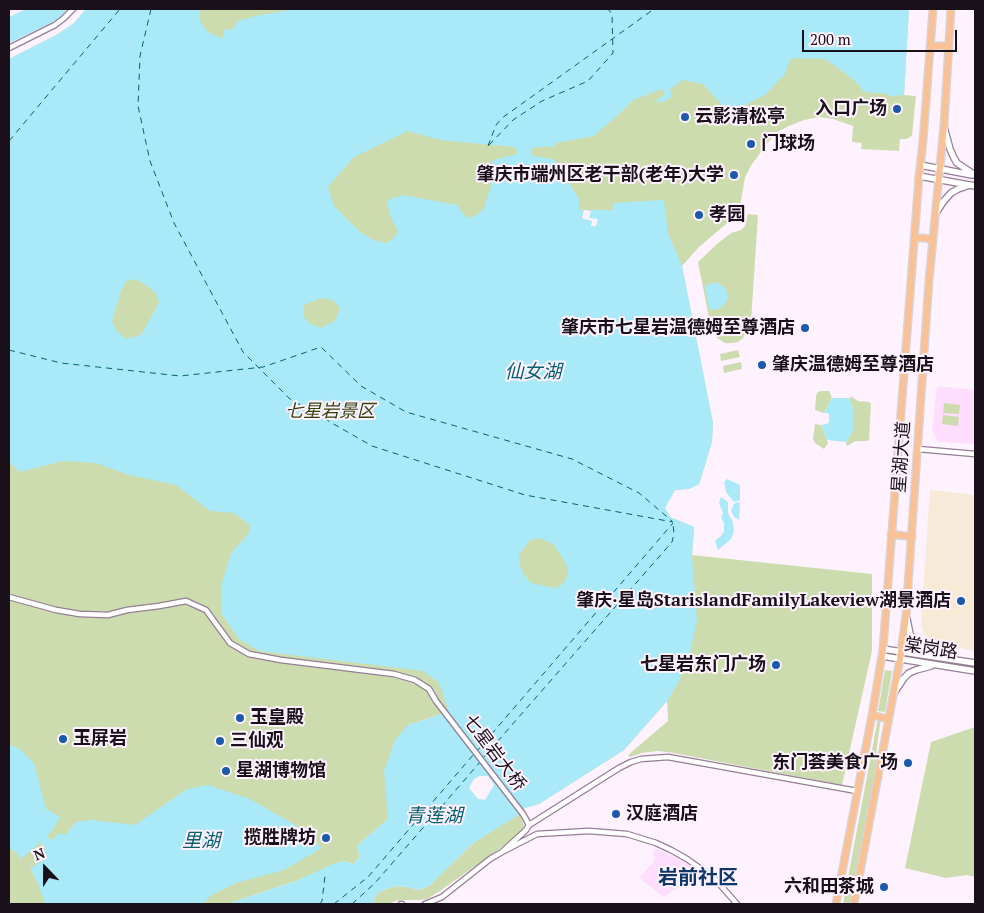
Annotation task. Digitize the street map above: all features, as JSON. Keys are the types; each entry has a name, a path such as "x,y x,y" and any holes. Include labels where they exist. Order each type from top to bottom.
{"main road":[{"name":"星湖大道","path":"836,904 883,649 933,9"},
{"name":"星湖大道","path":"854,904 900,659 906,615 932,240 944,125 951,9"},
{"path":"930,46 948,46"},
{"path":"944,125 950,149 957,163 975,175"},
{"path":"920,165 975,175"},
{"path":"919,176 973,186"},
{"path":"935,215 951,193 958,189 973,186"},
{"path":"914,238 932,240"},
{"path":"891,534 912,537"},
{"path":"906,615 913,639 918,645 939,657"},
{"name":"棠岗路","path":"883,649 975,663"},
{"name":"棠岗路","path":"882,656 975,671"},
{"path":"893,695 909,673 924,667 938,666"},
{"path":"872,715 888,719"}],"street":[{"path":"9,48 55,25 73,9"},
{"path":"918,449 975,454"},
{"name":"七星岩大桥","path":"9,597 56,610 80,614 108,615 127,610 186,601 206,610 230,643 249,654 281,660 394,674 415,680 429,689 533,829"},
{"path":"425,904 442,897 533,829 619,768 631,762 648,758 684,760 857,791"},
{"path":"502,852 533,829 627,834 656,843 687,859 715,879 737,904"}],"shaded area":[{"path":"937,386 975,390 975,444 938,442 932,430"},
{"path":"930,490 975,495 975,651 933,642 926,637 922,629"},
{"path":"655,848 681,860 699,873 664,897 639,878 653,863"}],"green space":[{"name":"仙女湖","path":"86,9 909,9 904,95 916,96 912,135 906,139 900,139 899,151 861,149 862,143 852,142 853,126 833,119 819,117 804,120 779,131 752,164 745,177 740,206 732,219 699,247 682,266 713,423 712,442 699,484 689,489 675,490 665,508 670,517 694,527 692,555 872,574 872,651 842,785 668,752 657,751 630,757 628,755 668,721 667,701 624,750 539,804 525,808 520,814 524,826 523,831 519,835 440,891 427,899 373,904 378,893 386,889 397,886 418,890 429,886 470,846 519,814 442,714 408,725 388,805 388,819 357,846 360,856 354,864 343,861 296,881 227,904 9,904 9,59 58,34 74,23"},
{"path":"748,214 758,215 751,322 743,338 738,342 725,343 716,337 711,328 698,262 731,233 741,230 745,226"},
{"path":"738,350 740,357 721,361 720,354"},
{"path":"741,362 742,369 724,373 723,366"},
{"path":"820,391 829,391 832,398 824,413 815,410 816,396"},
{"path":"852,397 858,401 871,404 869,440 856,441 847,446 846,442 853,431 853,408 849,398"},
{"path":"944,403 960,405 959,414 943,413"},
{"path":"943,415 959,417 958,426 942,424"},
{"path":"815,424 821,425 828,443 824,449 815,443 813,439"},
{"path":"885,670 892,671 885,712 878,711"},
{"path":"878,718 881,719 876,766 850,904 843,904"},
{"path":"975,727 975,877 967,875 946,878 905,868 931,742"}],"water":[{"path":"26,9 67,9 61,17 9,43 9,17"},
{"name":"仙女湖","path":"86,9 200,9 200,20 205,29 222,39 224,35 223,30 233,29 238,21 290,9 909,9 904,95 892,96 863,91 845,73 825,59 791,58 785,74 765,95 739,108 722,105 703,84 683,80 670,89 672,97 660,103 656,100 665,95 662,89 633,100 594,136 556,143 556,146 531,148 531,155 555,160 579,199 579,210 613,210 613,203 664,200 668,233 682,266 713,423 712,442 699,484 689,489 675,490 665,508 670,517 694,527 692,556 697,621 690,653 680,679 668,700 624,750 539,804 525,808 520,814 484,836 470,846 429,886 418,890 397,886 386,889 378,893 373,904 227,904 296,881 333,864 343,861 354,864 360,856 357,846 388,819 384,771 395,740 408,725 442,714 448,709 439,683 423,671 259,651 239,639 221,613 222,583 231,553 250,532 250,525 234,513 210,511 176,485 129,475 96,463 63,461 20,472 9,462 9,59 58,34 74,23","holes":["408,131 440,140 515,147 518,154 493,160 490,169 493,178 484,208 470,218 465,216 457,205 403,195 389,199 387,204 391,218 398,231 395,237 387,243 373,240 360,232 334,206 328,187 354,157","132,279 142,282 156,293 159,303 141,335 126,339 116,330 112,321 125,282","321,298 333,300 340,308 335,321 321,328 309,323 303,316 304,305","531,539 542,539 553,544 563,558 568,569 566,580 559,587 553,588 531,583 523,573 519,563 519,555","480,776 488,776 494,785 485,800 478,799 469,788 474,779"]},
{"path":"718,283 725,288 728,297 721,308 712,310 709,309 705,286"},
{"path":"832,398 849,398 853,408 853,431 846,442 827,440 821,425 829,422 828,413 824,413"},
{"path":"727,479 740,485 740,500 734,502 726,492 724,482"},
{"path":"721,497 728,502 728,513 733,522 734,531 731,539 718,550 715,541 724,531 724,523 721,518 723,513 719,503"},
{"path":"737,502 740,503 739,520 734,517 731,510"},
{"path":"9,744 21,750 34,763 46,809 60,817 53,830 20,859 17,853 9,848"},
{"name":"里湖","path":"208,785 250,799 302,829 322,848 284,870 236,883 210,896 203,904 45,904 30,868 45,859 42,852 59,833 65,835 76,822 92,820 135,825 187,789"}],"pier":[{"path":"584,210 591,211 589,218 598,219 596,226 591,226 592,221 582,218"}],"waterway":[{"path":"43,839 49,844"}],"ferry route":[{"path":"9,141 120,9"},
{"path":"151,9 140,56 138,106 150,161 174,223 243,352 290,399 372,446 525,495 673,522"},
{"path":"489,145 513,120 542,101 588,81 613,53 612,14 608,9"},
{"path":"488,146 496,125 502,118 654,9"},
{"path":"9,350 61,363 180,376 263,367 321,347 361,386 406,412 572,459 639,493 672,521"},
{"path":"477,751 673,523"},
{"path":"483,758 672,542 674,534 673,523"},
{"path":"334,904 368,877 474,754"},
{"path":"352,904 375,883 481,761"},
{"path":"320,904 325,876"}],"place":[{"name":"入口广场","path":"897,109"},
{"name":"云影清松亭","path":"685,117"},
{"name":"门球场","path":"751,144"},
{"name":"肇庆市端州区老干部(老年)大学","path":"734,175"},
{"name":"孝园","path":"699,215"},
{"name":"肇庆市七星岩温德姆至尊酒店","path":"805,328"},
{"name":"肇庆温德姆至尊酒店","path":"762,365"},
{"name":"肇庆·星岛StarislandFamilyLakeview湖景酒店","path":"961,601"},
{"name":"七星岩东门广场","path":"776,665"},
{"name":"玉皇殿","path":"240,718"},
{"name":"玉屏岩","path":"63,739"},
{"name":"三仙观","path":"220,741"},
{"name":"东门荟美食广场","path":"908,763"},
{"name":"星湖博物馆","path":"226,771"},
{"name":"汉庭酒店","path":"616,814"},
{"name":"揽胜牌坊","path":"326,838"},
{"name":"六和田茶城","path":"884,887"}],"district":[{"name":"岩前社区","path":"698,878"}],"park label":[{"name":"七星岩景区","path":"330,412"}],"water label":[{"name":"青莲湖","path":"434,817"}]}
